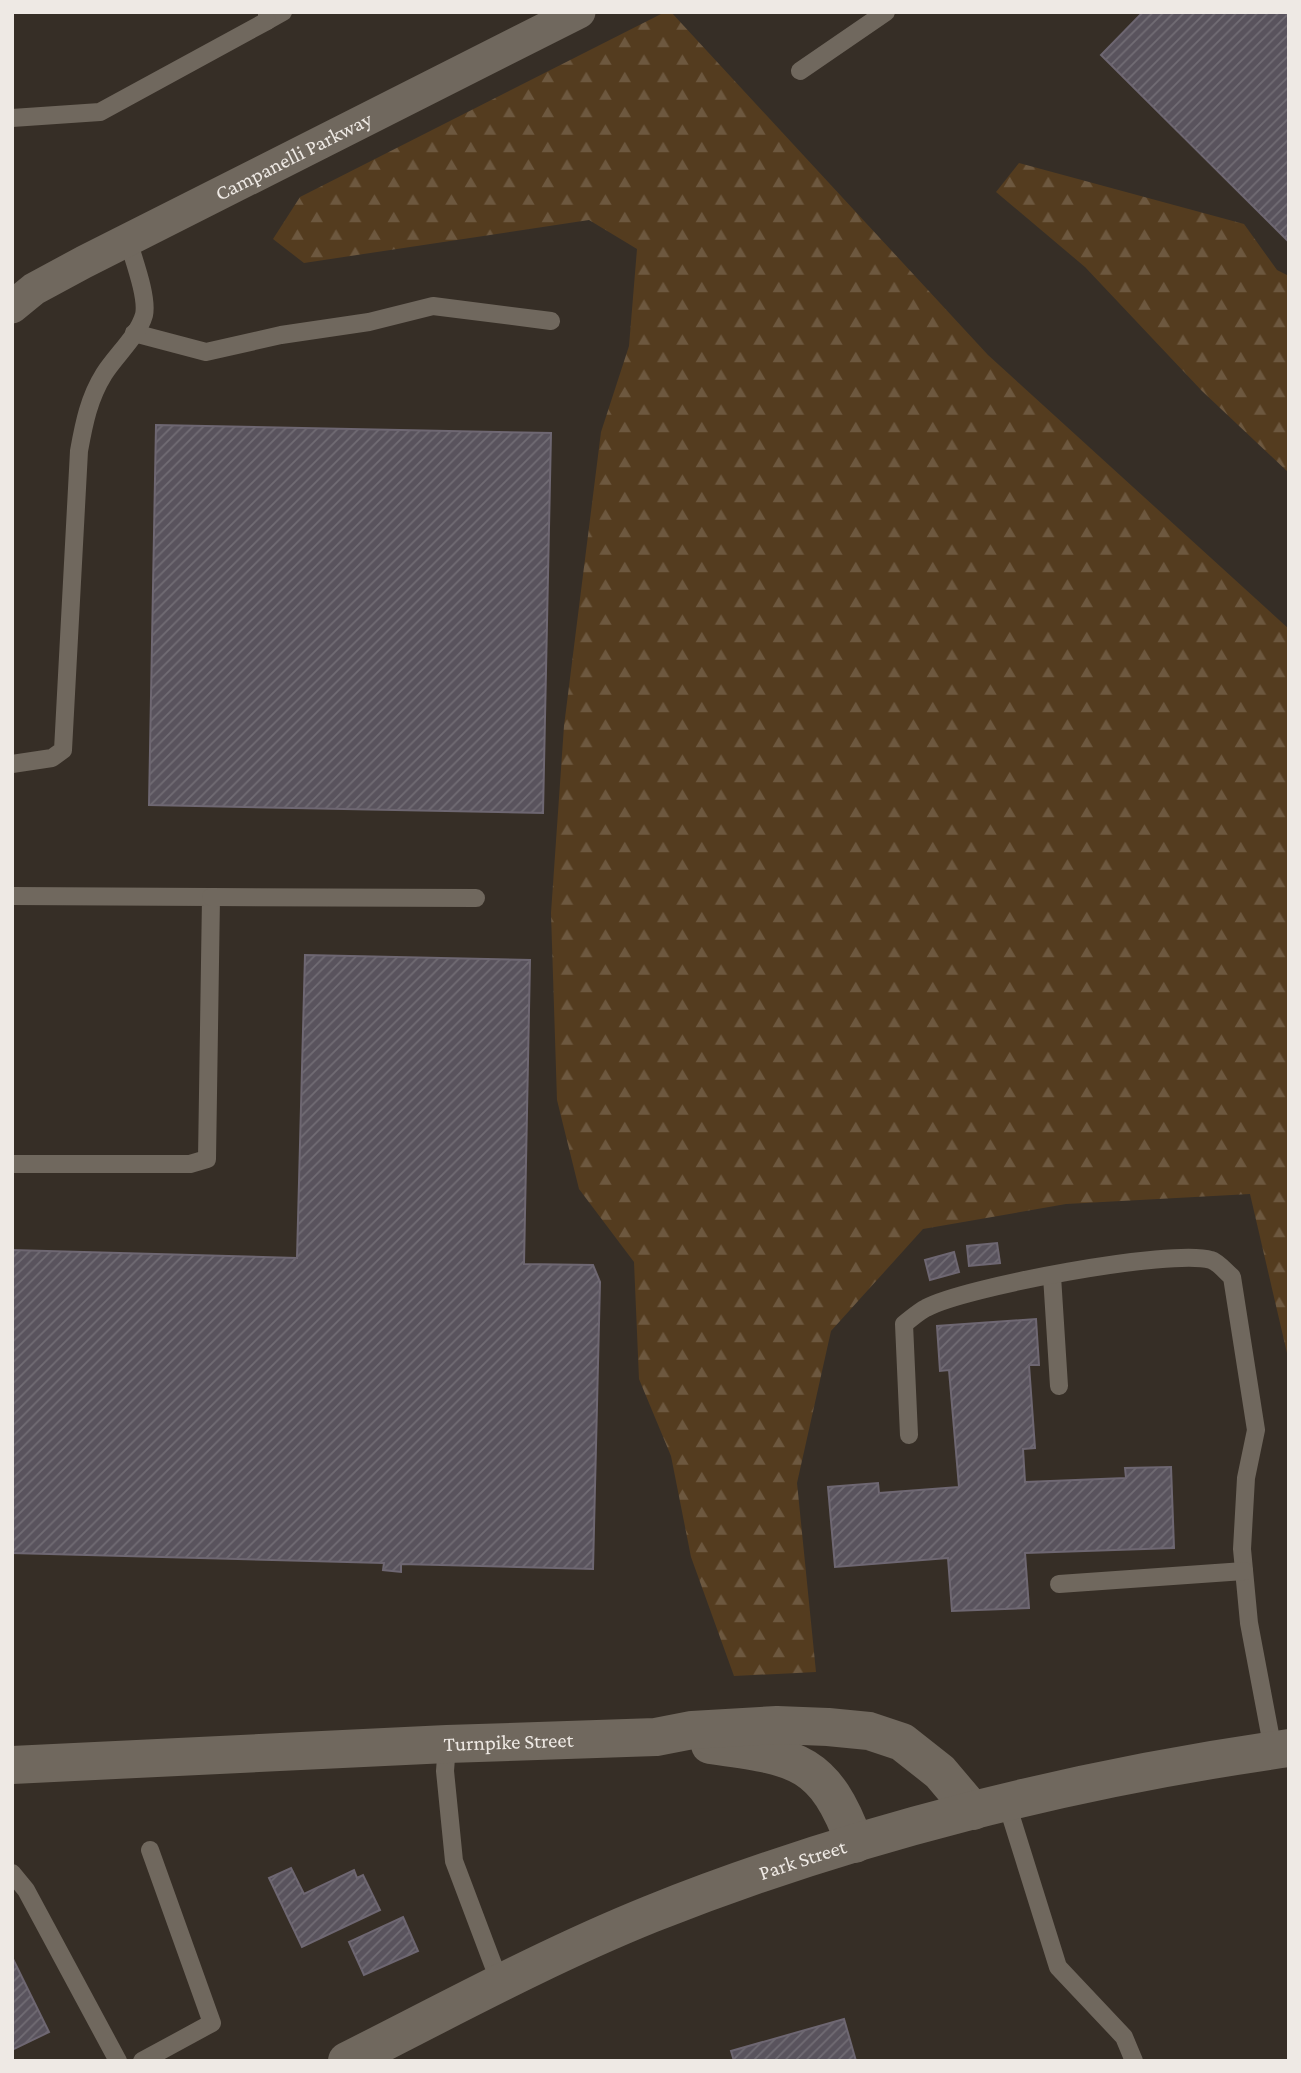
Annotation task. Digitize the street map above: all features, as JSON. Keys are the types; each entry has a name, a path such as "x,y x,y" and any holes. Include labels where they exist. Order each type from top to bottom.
{"street":[{"name":"Campanelli Parkway","path":"12,307 34,289 558,17"},
{"name":"Turnpike Street","path":"12,1765 656,1737 692,1730 777,1725 869,1731 902,1742 990,1807"},
{"path":"656,1737 771,1755 800,1765 824,1781 841,1805 855,1844"},
{"name":"Park Street","path":"347,2061 557,1954 651,1914 743,1880 855,1844 990,1807 1281,1749"}],"lane":[{"path":"800,71 886,12"},
{"path":"12,118 100,112 272,15"},
{"path":"12,764 52,758 63,750 79,451 91,398 105,372 144,316 144,304 128,240"},
{"path":"134,333 206,352 281,335 369,322 433,306 551,321"},
{"path":"12,896 477,898"},
{"path":"12,1164 190,1164 206,1159 209,1144 211,897"},
{"path":"909,1434 904,1324 926,1308 968,1293 1052,1276 1179,1257 1213,1260 1232,1277 1256,1430 1246,1478 1242,1549 1249,1623 1281,1749"},
{"path":"1052,1276 1059,1386"},
{"path":"1059,1584 1244,1571"},
{"path":"447,1744 444,1771 454,1861 500,1983"},
{"path":"990,1807 1058,1967 1124,2037 1134,2061"},
{"path":"142,2061 212,2023 150,1850"},
{"path":"12,1873 26,1890 118,2061"}],"green space":[{"path":"665,12 671,12 988,355 1289,629 1289,1632 1287,1353 1250,1194 1066,1204 923,1229 831,1331 797,1483 816,1672 734,1676 691,1557 671,1456 639,1379 634,1262 579,1189 557,1100 551,913 564,726 601,432 629,346 637,249 589,220 304,263 273,239 300,197"},
{"path":"1019,163 1244,224 1277,270 1289,276 1289,473 1202,391 1085,267 996,192"}],"building":[{"path":"1143,12 1289,12 1289,242 1101,55"},
{"path":"156,425 551,433 543,813 149,805"},
{"path":"305,955 530,960 524,1264 593,1265 600,1282 593,1569 401,1564 401,1572 383,1570 384,1563 12,1553 12,1250 297,1258"},
{"path":"997,1243 1000,1263 969,1266 967,1246"},
{"path":"954,1252 959,1272 930,1280 925,1260"},
{"path":"1036,1319 1039,1365 1029,1365 1035,1448 1023,1449 1025,1482 1126,1478 1125,1468 1171,1467 1174,1548 1025,1553 1029,1608 952,1611 948,1558 835,1567 828,1487 878,1483 879,1493 959,1487 949,1370 940,1371 937,1326"},
{"path":"291,1868 304,1894 354,1870 357,1878 363,1875 380,1910 302,1947 269,1878"},
{"path":"403,1917 418,1951 364,1975 349,1942"},
{"path":"12,1957 49,2032 12,2050"},
{"path":"844,2019 856,2061 734,2061 731,2051"}]}
